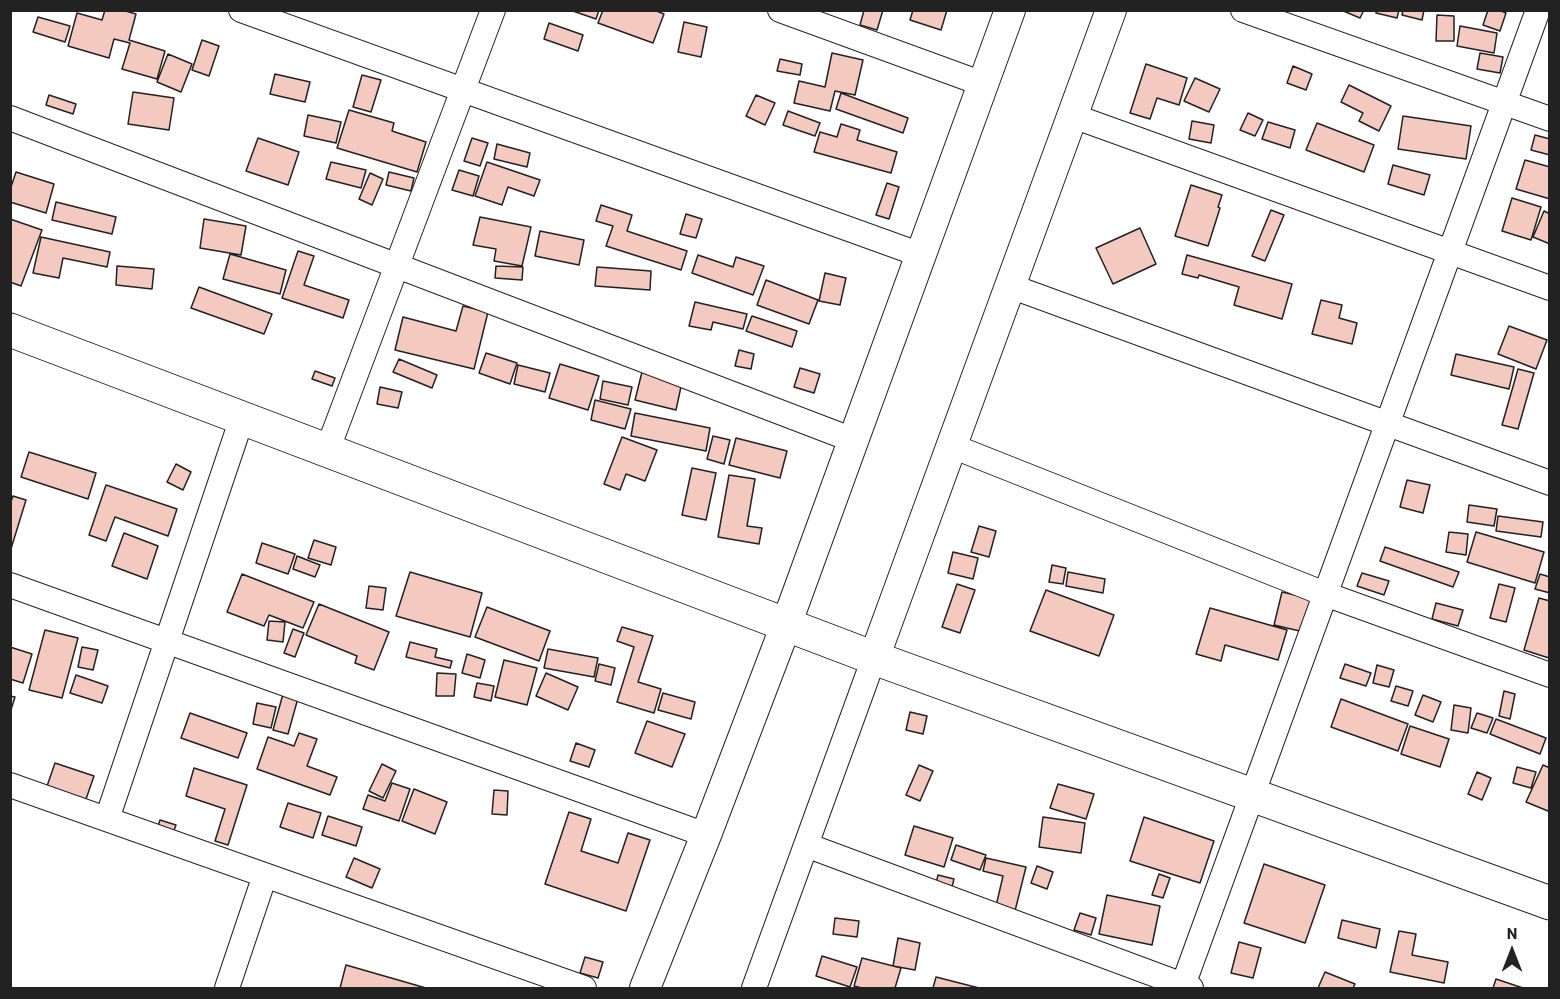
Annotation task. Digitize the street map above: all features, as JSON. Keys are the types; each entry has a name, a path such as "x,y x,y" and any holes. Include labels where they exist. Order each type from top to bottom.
{"main road":[{"path":"10,330 874,658 1550,903"}],"street":[{"path":"241,10 921,255"},
{"path":"327,451 493,10"},
{"path":"780,10 983,84"},
{"path":"645,988 786,625 1010,10"},
{"path":"754,988 1111,10"},
{"path":"1243,10 1550,119"},
{"path":"806,845 1185,988 1251,795 1538,10"},
{"path":"1072,116 1550,288"},
{"path":"10,118 853,440"},
{"path":"1010,286 1550,483"},
{"path":"107,819 242,418"},
{"path":"952,446 1325,594 1550,675"},
{"path":"10,585 706,835"},
{"path":"10,784 584,988"},
{"path":"226,988 265,875"}],"building":[{"path":"105,10 122,10 136,14 129,40 165,51 157,79 122,69 130,43 114,39 109,58 68,46 77,13 102,20"},
{"path":"570,10 599,10 596,19"},
{"path":"603,10 654,10 664,14 653,43 598,23"},
{"path":"864,10 883,10 877,30 860,25"},
{"path":"913,10 947,10 941,30 910,20"},
{"path":"1341,10 1364,10 1360,18"},
{"path":"1376,10 1399,10 1397,18 1376,13"},
{"path":"1403,10 1424,10 1422,20 1402,15"},
{"path":"1488,10 1499,10 1506,13 1500,31 1483,25"},
{"path":"1437,15 1454,16 1454,41 1436,41"},
{"path":"38,17 70,26 65,42 33,32"},
{"path":"684,22 707,27 701,57 678,52"},
{"path":"549,23 583,35 578,51 544,39"},
{"path":"1460,26 1497,33 1494,53 1457,46"},
{"path":"202,40 219,46 209,76 192,70"},
{"path":"832,53 863,60 855,95 835,91 830,111 794,103 799,81 825,87"},
{"path":"1480,53 1503,57 1500,73 1477,69"},
{"path":"168,54 192,64 181,92 157,82"},
{"path":"780,59 802,64 800,75 777,71"},
{"path":"1146,64 1187,78 1179,105 1157,98 1150,119 1130,113"},
{"path":"1293,66 1312,74 1306,90 1287,83"},
{"path":"275,74 310,82 305,102 270,94"},
{"path":"362,75 381,80 371,112 353,107"},
{"path":"1195,78 1220,89 1209,112 1184,101"},
{"path":"1349,85 1391,106 1379,131 1359,121 1363,113 1341,102"},
{"path":"133,92 174,98 169,130 128,124"},
{"path":"841,93 908,118 903,133 836,109"},
{"path":"49,95 76,104 73,114 46,105"},
{"path":"756,95 775,103 765,125 746,116"},
{"path":"349,110 394,123 392,131 426,142 417,172 337,148"},
{"path":"788,111 820,123 815,136 783,125"},
{"path":"1248,113 1263,120 1255,136 1240,130"},
{"path":"308,115 341,122 336,143 304,136"},
{"path":"1403,116 1471,126 1466,159 1398,149"},
{"path":"1192,121 1214,125 1211,143 1189,139"},
{"path":"1268,122 1295,130 1290,148 1262,139"},
{"path":"1317,123 1374,145 1364,172 1306,150"},
{"path":"841,124 860,130 857,140 897,152 891,173 814,152 820,132 837,137"},
{"path":"1535,135 1550,139 1550,155 1531,150"},
{"path":"258,138 299,152 288,185 246,171"},
{"path":"472,138 488,143 480,166 464,161"},
{"path":"497,144 530,153 527,167 494,159"},
{"path":"1525,160 1550,167 1550,199 1516,189"},
{"path":"331,162 366,170 361,188 326,179"},
{"path":"487,162 540,180 534,196 508,187 502,205 475,196"},
{"path":"1393,165 1430,175 1424,195 1388,184"},
{"path":"459,170 479,176 473,196 452,190"},
{"path":"16,172 54,184 46,213 10,202 10,190"},
{"path":"389,172 414,178 411,191 386,185"},
{"path":"370,173 383,179 372,205 359,199"},
{"path":"887,183 899,187 889,219 876,215"},
{"path":"1191,185 1222,195 1208,246 1175,236"},
{"path":"1512,198 1541,207 1531,240 1502,231"},
{"path":"56,202 116,217 112,234 52,220"},
{"path":"601,205 632,215 627,231 687,251 681,270 606,246 613,226 596,221"},
{"path":"1271,210 1284,215 1265,261 1252,256"},
{"path":"1544,211 1550,214 1550,244 1533,237"},
{"path":"686,214 702,219 696,238 680,234"},
{"path":"480,217 531,227 522,266 494,261 496,249 473,245"},
{"path":"10,219 42,230 21,286 10,282"},
{"path":"204,219 246,226 241,255 200,248"},
{"path":"1140,228 1156,264 1113,284 1096,248"},
{"path":"540,231 584,240 579,265 535,256"},
{"path":"41,237 110,252 107,267 63,258 59,278 33,273"},
{"path":"298,251 314,256 304,285 349,300 343,318 282,298"},
{"path":"230,254 286,270 280,294 223,279"},
{"path":"698,255 733,267 736,257 764,266 753,295 692,273"},
{"path":"1187,255 1292,284 1282,319 1234,305 1239,287 1199,275 1198,278 1182,274"},
{"path":"117,266 154,269 152,289 116,285"},
{"path":"496,266 523,267 522,280 495,278"},
{"path":"597,267 651,271 650,290 595,286"},
{"path":"825,273 846,278 840,305 819,301"},
{"path":"766,280 818,300 809,324 757,305"},
{"path":"199,287 272,314 264,334 191,308"},
{"path":"1321,300 1342,305 1339,318 1357,323 1352,344 1312,334"},
{"path":"695,302 747,314 743,329 713,322 711,330 689,326"},
{"path":"463,306 488,312 474,369 395,350 403,317 456,331"},
{"path":"752,316 797,331 792,347 746,331"},
{"path":"1509,326 1547,340 1536,369 1498,354"},
{"path":"739,350 754,354 751,369 735,366"},
{"path":"486,353 517,363 510,384 479,373"},
{"path":"1456,354 1514,367 1509,389 1451,375"},
{"path":"399,359 437,375 432,388 393,372"},
{"path":"560,364 599,376 588,410 549,398"},
{"path":"518,365 550,373 545,392 514,384"},
{"path":"800,368 820,374 814,393 794,387"},
{"path":"1518,369 1534,373 1518,429 1502,425"},
{"path":"315,371 335,378 332,386 312,379"},
{"path":"642,372 682,382 676,410 635,400"},
{"path":"603,381 632,387 628,405 600,399"},
{"path":"380,387 402,392 398,408 377,404"},
{"path":"595,400 631,409 625,429 591,420"},
{"path":"635,413 710,428 706,451 631,436"},
{"path":"713,436 730,440 724,464 707,459"},
{"path":"622,437 657,450 645,481 626,474 620,490 604,484"},
{"path":"736,438 787,451 780,478 729,465"},
{"path":"29,452 96,473 88,499 21,477"},
{"path":"176,464 191,472 183,490 167,482"},
{"path":"692,468 716,473 706,520 682,515"},
{"path":"729,475 755,479 747,526 762,528 759,544 718,537"},
{"path":"1407,480 1430,485 1423,513 1400,507"},
{"path":"106,485 177,509 168,536 115,517 106,541 89,535"},
{"path":"13,496 26,500 10,552 10,504"},
{"path":"1469,505 1497,509 1494,526 1467,522"},
{"path":"1498,516 1543,522 1541,537 1496,531"},
{"path":"979,526 996,531 989,557 971,552"},
{"path":"1449,532 1468,534 1466,555 1446,552"},
{"path":"1476,532 1544,552 1535,583 1467,562"},
{"path":"124,533 158,546 147,579 112,566"},
{"path":"314,540 336,547 331,565 308,558"},
{"path":"262,543 295,554 288,574 256,563"},
{"path":"1385,547 1459,572 1453,587 1380,561"},
{"path":"953,552 978,558 973,579 948,573"},
{"path":"297,556 320,565 315,577 293,569"},
{"path":"1052,565 1066,568 1063,584 1049,582"},
{"path":"410,572 482,593 470,637 396,616"},
{"path":"1068,572 1105,579 1103,593 1066,586"},
{"path":"1362,573 1389,581 1384,595 1357,586"},
{"path":"242,574 314,602 303,628 269,615 264,626 227,612"},
{"path":"1540,574 1550,577 1550,593 1535,589"},
{"path":"957,584 975,590 960,633 942,627"},
{"path":"1499,584 1515,588 1506,622 1490,618"},
{"path":"369,586 386,588 383,610 366,608"},
{"path":"1046,590 1114,615 1099,656 1030,631"},
{"path":"1282,592 1312,599 1304,632 1274,625"},
{"path":"1539,598 1550,601 1549,658 1524,650"},
{"path":"1436,603 1463,610 1458,626 1432,619"},
{"path":"319,604 389,632 374,670 355,663 357,656 306,635"},
{"path":"487,607 550,631 539,661 475,637"},
{"path":"1210,608 1287,630 1278,660 1225,645 1221,661 1196,654"},
{"path":"269,621 285,622 283,642 267,640"},
{"path":"622,627 653,636 638,682 661,689 654,713 617,702 634,647 617,641"},
{"path":"293,629 304,633 295,657 284,653"},
{"path":"45,630 78,638 62,698 29,690"},
{"path":"410,642 437,649 435,657 452,661 450,668 406,657"},
{"path":"10,647 32,654 23,683 10,679"},
{"path":"82,647 98,650 93,670 78,667"},
{"path":"548,649 598,658 594,677 544,668"},
{"path":"467,654 485,660 480,678 462,673"},
{"path":"504,660 537,668 527,705 495,697"},
{"path":"599,664 615,668 611,685 595,681"},
{"path":"1345,664 1371,673 1366,686 1340,678"},
{"path":"1377,665 1394,670 1389,687 1373,683"},
{"path":"437,673 456,674 454,696 436,696"},
{"path":"546,673 578,687 568,710 536,696"},
{"path":"76,675 108,686 102,703 70,693"},
{"path":"477,683 494,686 491,701 474,697"},
{"path":"1396,686 1413,691 1408,706 1391,701"},
{"path":"1504,691 1515,694 1510,719 1499,716"},
{"path":"663,693 695,702 691,719 658,710"},
{"path":"283,694 298,698 288,734 273,730"},
{"path":"1423,695 1441,702 1433,722 1415,715"},
{"path":"10,696 15,697 10,713"},
{"path":"1341,699 1408,724 1398,751 1331,727"},
{"path":"257,703 276,707 271,728 253,724"},
{"path":"1454,705 1471,708 1468,733 1451,730"},
{"path":"910,712 927,716 923,734 906,730"},
{"path":"190,713 247,733 238,758 181,738"},
{"path":"1477,713 1493,718 1487,733 1471,728"},
{"path":"1496,719 1546,738 1540,754 1490,734"},
{"path":"647,721 685,734 672,767 635,753"},
{"path":"1410,726 1449,739 1440,767 1401,754"},
{"path":"299,733 317,739 307,766 337,777 330,795 257,769 268,737 294,746"},
{"path":"576,743 595,750 589,767 570,761"},
{"path":"55,763 94,776 85,802 46,789"},
{"path":"382,764 396,771 383,798 369,791"},
{"path":"919,765 933,771 920,801 906,795"},
{"path":"1543,765 1550,768 1550,808 1548,811 1526,802"},
{"path":"1517,767 1536,772 1531,788 1513,783"},
{"path":"194,768 247,785 228,845 215,841 225,809 186,796"},
{"path":"1477,772 1491,778 1482,800 1468,794"},
{"path":"392,783 410,789 399,821 363,809 368,795 385,801"},
{"path":"1058,784 1094,794 1086,819 1050,808"},
{"path":"414,789 447,802 435,834 402,821"},
{"path":"494,790 508,791 507,815 492,814"},
{"path":"288,803 321,813 313,838 280,827"},
{"path":"569,812 591,819 581,851 618,863 628,833 650,840 626,911 545,884"},
{"path":"328,816 362,827 356,846 322,835"},
{"path":"1043,817 1085,823 1081,853 1039,847"},
{"path":"1144,817 1214,841 1200,883 1130,861"},
{"path":"160,820 176,825 167,849 152,844"},
{"path":"914,826 953,838 944,867 905,855"},
{"path":"956,845 986,855 980,870 951,860"},
{"path":"354,858 380,869 372,888 346,877"},
{"path":"986,858 1026,867 1012,923 993,919 1003,876 983,871"},
{"path":"1264,864 1325,885 1305,943 1244,923"},
{"path":"1037,866 1053,872 1047,889 1031,883"},
{"path":"1159,874 1170,878 1163,898 1152,895"},
{"path":"938,875 954,879 949,899 933,896"},
{"path":"1107,895 1160,906 1152,945 1099,934"},
{"path":"1080,913 1096,918 1091,935 1074,930"},
{"path":"835,918 859,921 857,937 833,934"},
{"path":"1342,920 1380,929 1376,948 1338,938"},
{"path":"1399,931 1416,934 1412,955 1448,962 1444,983 1390,972"},
{"path":"898,938 920,943 915,970 893,966"},
{"path":"1239,942 1261,948 1253,978 1231,973"},
{"path":"822,956 857,967 850,987 816,976"},
{"path":"585,957 603,962 598,978 580,973"},
{"path":"862,958 901,968 895,988 854,986"},
{"path":"346,965 426,988 340,988"},
{"path":"1325,972 1355,984 1353,988 1318,988"},
{"path":"936,977 979,988 933,988"},
{"path":"1496,979 1523,988 1493,988"}]}
